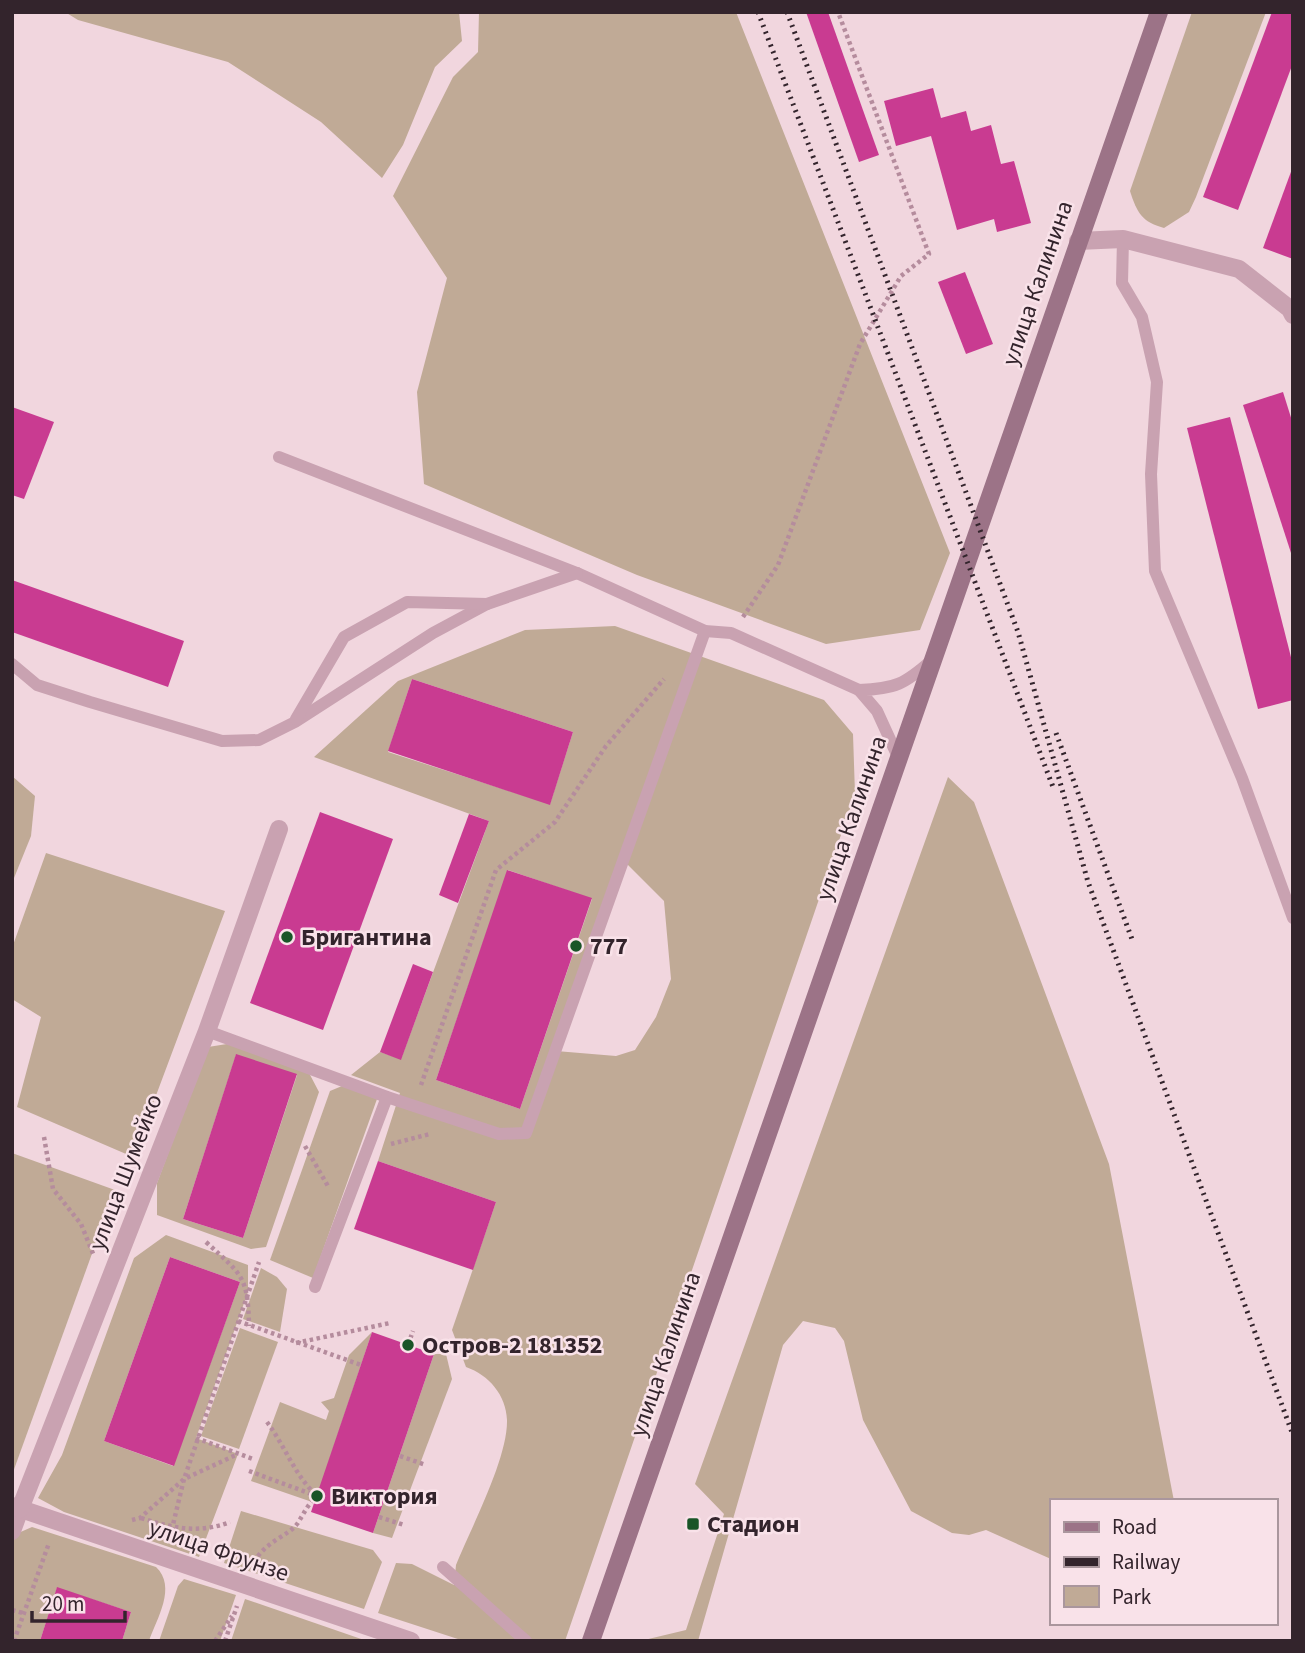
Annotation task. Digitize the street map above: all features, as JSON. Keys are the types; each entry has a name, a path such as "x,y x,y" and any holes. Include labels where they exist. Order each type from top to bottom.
{"main road":[{"name":"улица Калинина","path":"592,1641 1077,241 1159,12"}],"street":[{"path":"1077,241 1123,239 1239,269 1293,314"},
{"name":"улица Шумейко","path":"17,1511 207,1031 279,829"},
{"name":"улица Фрунзе","path":"17,1511 57,1521 411,1641"}],"lane":[{"path":"1123,239 1122,283 1142,317 1157,382 1151,474 1155,571 1242,778 1293,918"},
{"path":"279,457 577,573 705,631 731,633 859,690 877,711 898,757"},
{"path":"12,664 37,685 222,741 259,740 295,722 433,633 488,604 577,573"},
{"path":"295,722 344,637 407,602 488,604"},
{"path":"207,1031 387,1097 499,1134 526,1133 705,631"},
{"path":"859,690 887,689 908,682 932,659"},
{"path":"315,1287 387,1097"},
{"path":"443,1567 526,1641"}],"path":[{"path":"731,633 778,565 860,344 901,276 929,254 838,12"},
{"path":"414,1106 496,870 555,822 606,746 669,673"},
{"path":"367,1150 468,1124"},
{"path":"44,1137 53,1189 80,1224 107,1286"},
{"path":"305,1146 343,1213"},
{"path":"206,1242 242,1276 248,1292 249,1326"},
{"path":"164,1558 195,1438 259,1262"},
{"path":"237,1321 361,1365"},
{"path":"296,1343 390,1323"},
{"path":"408,1345 413,1331"},
{"path":"267,1422 282,1442 303,1483 317,1496"},
{"path":"195,1438 253,1460"},
{"path":"127,1521 140,1518 184,1479 238,1454"},
{"path":"400,1456 426,1465"},
{"path":"249,1471 317,1496"},
{"path":"225,1641 244,1585 260,1552 296,1525 305,1507 317,1496"},
{"path":"379,1517 404,1525"},
{"path":"140,1518 189,1530 215,1528 230,1522"},
{"path":"14,1641 57,1521"},
{"path":"12,1610 23,1614"},
{"path":"215,1641 235,1612"}],"green space":[{"path":"65,12 459,12 462,41 435,67 403,145 382,178 321,122 228,62 78,20"},
{"path":"479,12 736,12 950,553 920,630 826,644 637,575 424,484 417,392 447,278 393,196 453,77 478,52"},
{"path":"1192,12 1266,12 1189,212 1164,228 1141,216 1130,191"},
{"path":"615,626 824,700 853,734 855,794 565,1641 464,1641 378,1613 396,1563 412,1564 454,1585 456,1565 488,1493 502,1453 507,1420 500,1394 482,1375 466,1367 452,1330 496,1202 378,1161 400,1093 351,1075 380,1052 401,1059 489,821 314,757 398,681 525,630","holes":["412,679 573,732 550,804 388,752","624,861 664,901 671,979 656,1017 635,1050 616,1056 556,1051","508,870 592,899 520,1109 436,1080"]},
{"path":"12,776 35,796 31,836 12,883"},
{"path":"948,777 974,802 1109,1164 1174,1499 1050,1499 1050,1559 986,1530 969,1535 952,1533 911,1511 863,1420 844,1341 835,1328 803,1321 783,1345 698,1641 640,1641 686,1630 724,1514 695,1484"},
{"path":"46,853 225,911 133,1157 17,1107 41,1017 12,999 12,948"},
{"path":"227,1044 308,1071 319,1092 266,1247 251,1249 157,1215 157,1183 208,1047","holes":["236,1055 297,1075 243,1238 183,1219"]},
{"path":"342,1086 377,1099 313,1278 270,1260 330,1091"},
{"path":"12,1153 115,1190 12,1475"},
{"path":"166,1235 248,1265 248,1292 196,1438 238,1454 199,1557 64,1512 38,1498 62,1455 134,1258","holes":["170,1257 240,1282 173,1466 104,1441"]},
{"path":"261,1268 277,1277 287,1289 280,1332 243,1319"},
{"path":"240,1328 278,1342 239,1449 201,1436"},
{"path":"372,1332 315,1503 251,1481 280,1402 326,1420 329,1411 321,1402 334,1398 349,1355"},
{"path":"434,1354 446,1354 452,1379 392,1538 373,1533"},
{"path":"241,1511 373,1550 382,1562 364,1609 224,1563"},
{"path":"32,1527 156,1567 162,1575 165,1593 149,1641 122,1641 131,1612 57,1588 40,1641 12,1641 12,1545 16,1534"},
{"path":"184,1579 236,1595 220,1641 159,1641 178,1586"},
{"path":"245,1599 367,1641 231,1641"}],"building":[{"path":"806,12 828,12 879,155 859,162"},
{"path":"1272,12 1293,12 1293,63 1238,210 1203,197"},
{"path":"933,88 941,118 966,111 971,131 991,125 1001,164 1014,161 1031,223 997,232 994,219 957,230 931,136 896,146 884,101"},
{"path":"1293,169 1293,259 1263,248"},
{"path":"965,272 993,344 966,354 938,282"},
{"path":"1283,392 1293,424 1292,556 1243,405"},
{"path":"12,407 54,422 24,499 12,495"},
{"path":"1230,417 1293,665 1293,700 1258,709 1187,428"},
{"path":"12,580 184,641 168,687 12,632"},
{"path":"412,679 573,732 550,805 388,751"},
{"path":"320,812 393,839 323,1030 250,1003"},
{"path":"469,814 489,821 458,903 439,895"},
{"path":"507,870 592,898 520,1109 436,1080"},
{"path":"413,964 433,972 401,1060 380,1052"},
{"path":"236,1054 297,1074 243,1238 183,1219"},
{"path":"378,1161 496,1202 473,1270 354,1229"},
{"path":"170,1257 240,1282 174,1466 104,1441"},
{"path":"372,1332 434,1354 373,1533 311,1512"},
{"path":"57,1587 131,1612 122,1641 40,1641"}],"railway":[{"path":"758,12 1053,787"},
{"path":"787,12 1018,632 1088,882 1293,1435"},
{"path":"1056,733 1133,942"}],"place":[{"name":"Бригантина","path":"287,937"},
{"name":"777","path":"576,946"},
{"name":"Остров-2 181352","path":"408,1345"},
{"name":"Виктория","path":"317,1496"},
{"name":"Стадион","path":"693,1524"}]}
